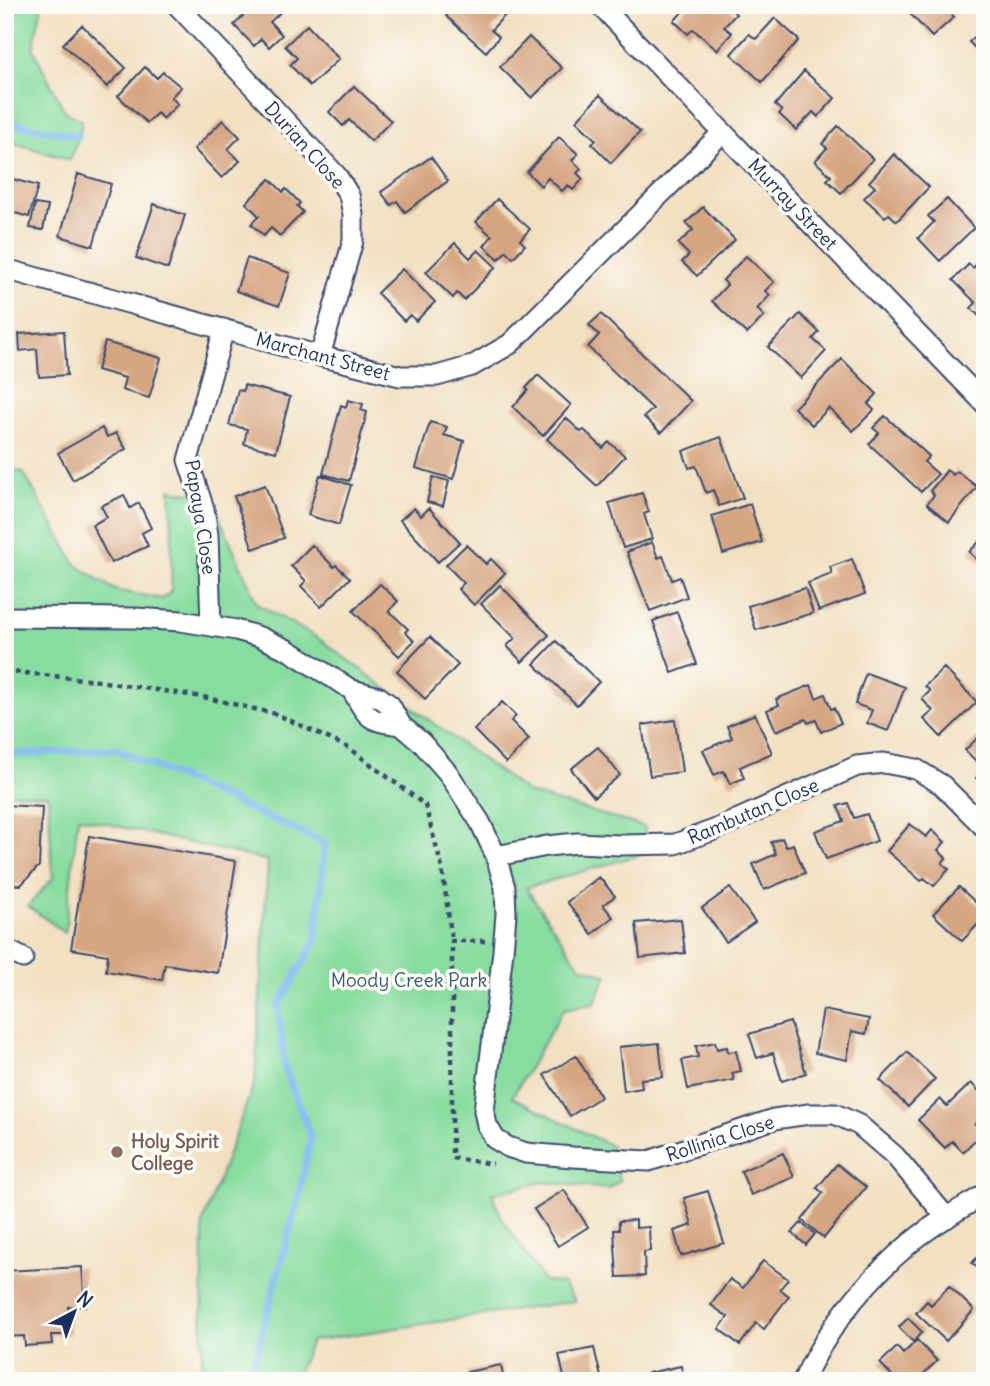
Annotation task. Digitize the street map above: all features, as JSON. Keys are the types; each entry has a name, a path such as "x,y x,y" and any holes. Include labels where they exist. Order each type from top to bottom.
{"street":[{"name":"Durian Close","path":"177,5 337,176 349,195 353,214 353,241 320,356"},
{"name":"Murray Street","path":"600,5 985,404"},
{"name":"Marchant Street","path":"5,269 400,376 437,376 472,366 510,344 723,132"},
{"name":"Papaya Close","path":"211,625 208,535 204,509 188,460 224,329"},
{"path":"5,617 136,618 236,630 260,637 304,659 352,690 379,697 390,705 401,724 448,773 480,822 496,856 505,888 504,941"},
{"name":"Rambutan Close","path":"496,856 577,843 675,844 714,830 857,766 884,763 916,769 942,785 985,828"},
{"name":"Rollinia Close","path":"504,941 484,1111 487,1125 495,1139 526,1153 649,1161 774,1119 809,1114 835,1114 859,1125 895,1156 947,1218"},
{"path":"803,1381 834,1326 853,1300 909,1244 985,1194"}],"path":[{"path":"5,671 93,680 202,697 276,714 349,748 425,805 442,868 452,941 452,1158"},
{"path":"452,941 504,941"}],"green space":[{"path":"5,5 42,5 33,49 65,112 82,120 70,160 5,140"},
{"name":"Moody Creek Park","path":"8,468 23,472 76,565 115,590 162,599 171,591 170,489 190,493 209,492 257,604 318,638 528,793 645,827 643,854 526,888 580,966 607,975 594,1004 564,1009 512,1097 612,1146 612,1158 620,1181 608,1189 543,1182 492,1194 502,1218 544,1281 563,1284 575,1301 311,1341 294,1381 200,1381 203,1222 255,1081 268,861 78,817 65,933 28,906 53,878 48,795 5,793 5,472"}],"building":[{"path":"254,5 288,5 270,22 282,35 269,47 261,39 254,46 234,25"},
{"path":"456,5 499,5 507,13 491,30 499,37 486,52 446,16"},
{"path":"689,5 727,5 736,14 724,27 732,33 717,50 693,29 688,34 674,21"},
{"path":"902,5 943,5 954,17 932,37"},
{"path":"775,18 799,40 762,82 731,54 749,34 756,39"},
{"path":"82,25 126,68 107,87 63,44"},
{"path":"307,25 339,59 310,86 290,65 297,58 285,46"},
{"path":"985,27 985,58 969,42"},
{"path":"529,37 562,68 532,98 500,67"},
{"path":"145,67 157,78 163,72 181,87 171,97 178,104 163,119 157,113 147,123 118,96"},
{"path":"804,71 835,98 818,117 813,112 796,130 779,114 782,111 775,105"},
{"path":"354,86 391,121 371,141 349,120 343,126 329,112"},
{"path":"600,95 640,132 611,163 592,144 596,140 576,121"},
{"path":"223,120 240,137 228,149 240,161 222,178 194,149"},
{"path":"838,126 873,159 841,193 827,180 831,176 815,161 827,148 822,144"},
{"path":"559,137 578,154 572,160 581,169 577,173 583,179 573,190 568,185 562,191 548,178 541,186 527,172"},
{"path":"894,154 929,187 897,221 889,214 885,217 864,198 875,187 869,182"},
{"path":"431,157 448,181 405,212 397,201 391,205 381,192"},
{"path":"78,174 111,184 93,246 60,236"},
{"path":"5,177 38,186 29,217 8,211 5,218"},
{"path":"270,179 283,192 286,189 300,203 297,206 303,212 280,236 271,228 264,236 251,224 259,216 246,203"},
{"path":"497,199 530,229 520,240 525,245 513,258 506,251 499,259 484,246 492,236 476,222"},
{"path":"947,199 974,228 940,261 918,238 934,222 928,216"},
{"path":"35,204 48,206 43,230 30,228"},
{"path":"154,204 185,215 168,269 136,258"},
{"path":"703,207 735,240 697,276 682,262 689,255 678,244 693,230 686,223"},
{"path":"455,243 470,258 478,250 496,267 464,300 457,293 453,298 426,272"},
{"path":"746,256 774,282 765,291 770,295 757,309 764,316 747,334 712,301 727,285 723,280"},
{"path":"985,256 985,316 982,319 971,308 976,303 953,280 969,264 973,268"},
{"path":"247,258 290,273 279,306 236,291"},
{"path":"402,269 435,302 416,321 410,315 404,321 377,293"},
{"path":"601,314 691,401 661,433 644,417 653,409 588,347 599,335 589,325"},
{"path":"800,314 819,332 813,339 826,351 801,378 768,347"},
{"path":"64,331 67,375 39,377 37,349 20,351 19,334"},
{"path":"105,342 161,358 149,398 122,390 125,378 97,370"},
{"path":"842,359 877,394 868,404 874,410 853,431 829,408 812,425 794,408"},
{"path":"538,375 571,405 543,436 513,407"},
{"path":"244,385 290,397 276,452 244,444 247,429 229,425 238,390 243,391"},
{"path":"348,400 363,404 361,410 367,412 349,481 323,474 341,405 346,407"},
{"path":"885,416 929,456 924,462 938,474 921,492 869,444 879,433 873,428"},
{"path":"566,418 603,448 609,442 625,456 597,486 547,439"},
{"path":"430,422 447,427 444,435 464,441 453,479 416,468"},
{"path":"102,428 107,437 116,433 126,449 73,480 58,453"},
{"path":"721,437 743,498 719,506 713,490 706,493 696,466 689,468 683,451"},
{"path":"947,470 953,475 957,471 977,487 949,522 927,504 934,495 930,491"},
{"path":"320,475 351,485 339,525 308,515"},
{"path":"433,477 449,481 443,506 427,502"},
{"path":"265,485 284,538 253,549 234,496"},
{"path":"642,493 649,512 644,514 652,539 623,548 609,503"},
{"path":"124,495 130,508 139,503 151,528 142,533 148,546 111,563 92,525 107,517 101,506"},
{"path":"750,504 762,542 723,554 712,516"},
{"path":"414,508 421,516 429,508 460,542 438,562 400,520"},
{"path":"985,536 985,567 969,552"},
{"path":"652,542 658,558 663,556 672,580 680,577 687,597 650,611 627,552"},
{"path":"312,545 334,567 336,565 350,578 321,607 301,586 306,581 291,566"},
{"path":"466,545 486,564 491,559 505,573 474,605 458,589 464,583 446,565"},
{"path":"852,559 865,594 819,611 808,583 832,574 830,567"},
{"path":"380,584 398,601 389,611 408,629 405,632 414,641 399,656 353,611"},
{"path":"500,585 549,635 522,662 507,646 515,638 481,604"},
{"path":"805,588 813,613 756,630 748,606"},
{"path":"677,612 697,664 672,673 653,621"},
{"path":"430,637 458,665 425,699 397,671"},
{"path":"556,641 599,682 577,705 534,664"},
{"path":"944,668 977,702 941,737 924,719 933,711 922,699 930,691 925,686"},
{"path":"866,673 905,687 888,731 867,723 872,710 855,704"},
{"path":"811,685 816,698 825,694 841,723 821,732 816,720 808,723 806,719 776,731 767,710 779,705 776,699"},
{"path":"502,702 516,716 511,721 529,739 506,763 474,730"},
{"path":"755,714 772,753 740,767 744,778 730,784 724,771 714,775 703,750 732,738 727,726"},
{"path":"675,720 682,772 650,776 642,725"},
{"path":"985,731 985,770 965,750"},
{"path":"598,747 620,775 594,797 571,769"},
{"path":"985,770 985,787 976,778"},
{"path":"848,803 854,818 867,814 877,841 826,859 815,831 844,821 838,806"},
{"path":"5,805 42,807 39,866 21,885 5,884"},
{"path":"910,824 926,837 932,830 945,842 938,850 946,858 942,863 949,869 934,886 924,878 921,881 887,851"},
{"path":"89,836 236,861 218,973 165,964 162,980 106,971 108,955 71,949"},
{"path":"782,838 786,847 793,844 805,873 764,890 753,864 776,854 771,842"},
{"path":"599,877 615,896 603,905 613,917 592,934 567,902"},
{"path":"959,887 985,911 985,917 962,941 933,914"},
{"path":"730,888 755,922 726,942 702,908"},
{"path":"681,919 685,953 640,958 636,923"},
{"path":"823,1010 869,1019 866,1034 852,1031 847,1060 815,1053"},
{"path":"790,1022 806,1073 782,1081 773,1053 757,1058 749,1034"},
{"path":"715,1042 717,1049 727,1047 728,1052 736,1051 741,1071 732,1073 734,1080 688,1089 682,1060 698,1057 696,1046"},
{"path":"659,1043 663,1077 641,1079 642,1088 624,1091 619,1047"},
{"path":"907,1052 935,1079 908,1107 880,1080"},
{"path":"576,1056 601,1097 570,1116 544,1075"},
{"path":"971,1083 985,1097 985,1114 975,1124 983,1132 963,1152 952,1141 945,1148 918,1120 940,1099 947,1106"},
{"path":"783,1153 794,1177 751,1195 741,1171"},
{"path":"837,1164 866,1187 824,1238 802,1220 823,1193 817,1188"},
{"path":"564,1190 588,1227 558,1246 534,1209"},
{"path":"708,1191 724,1243 681,1256 674,1231 692,1225 684,1198"},
{"path":"636,1220 636,1228 649,1227 650,1251 644,1252 645,1276 617,1277 614,1230 619,1230 619,1221"},
{"path":"801,1223 815,1234 806,1245 792,1233"},
{"path":"985,1249 985,1274 972,1263"},
{"path":"763,1261 788,1279 780,1289 789,1296 764,1329 756,1323 740,1345 719,1329 728,1317 711,1305 730,1279 743,1288"},
{"path":"82,1267 85,1306 68,1307 69,1335 51,1335 52,1344 25,1346 24,1336 5,1337 5,1271"},
{"path":"949,1286 974,1310 946,1341 916,1313 927,1301 931,1305"},
{"path":"908,1318 922,1332 913,1342 899,1327"},
{"path":"917,1340 937,1361 916,1381 897,1381 880,1363 897,1347 903,1354"},
{"path":"594,1348 602,1381 565,1381 559,1355"},
{"path":"501,1365 504,1381 469,1381 467,1372"},
{"path":"681,1366 684,1381 650,1381 648,1373"}],"waterway":[{"path":"5,40 16,5"},
{"path":"5,122 79,136"},
{"path":"5,755 116,749 325,843 316,940 278,1007 285,1069 311,1137 299,1195 249,1381"}],"place":[{"name":"Holy Spirit College","path":"117,1152"}]}
